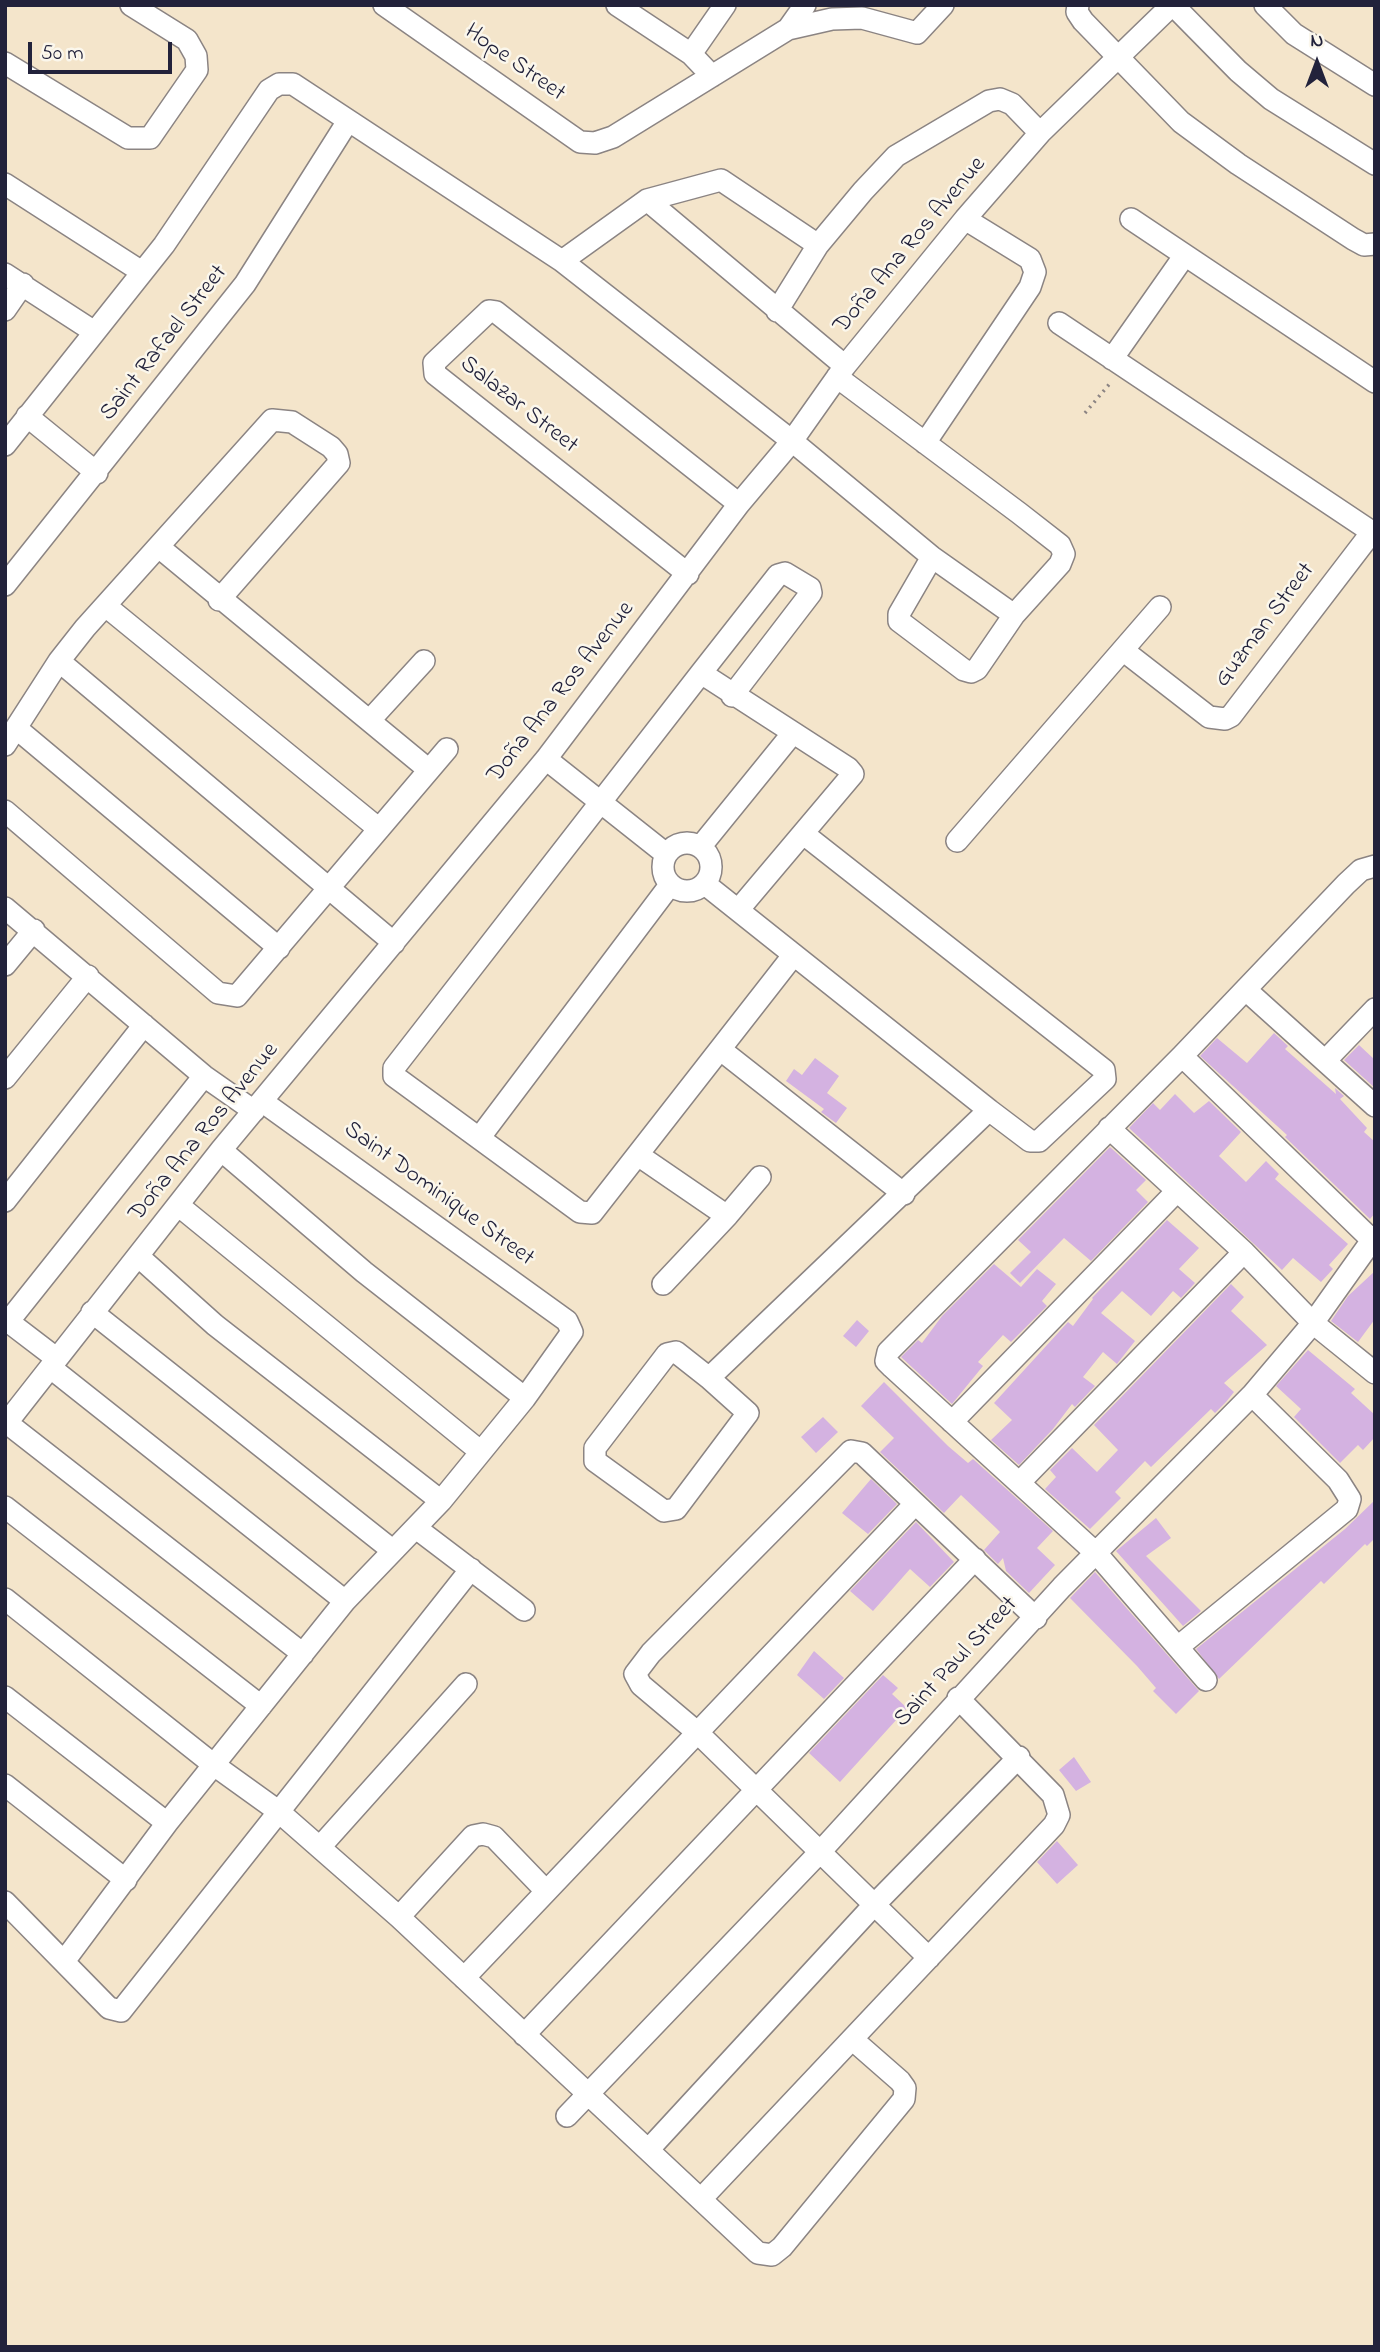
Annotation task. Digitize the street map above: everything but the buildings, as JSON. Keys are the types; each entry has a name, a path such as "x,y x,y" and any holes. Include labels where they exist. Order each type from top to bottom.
{"street":[{"path":"5,63 128,138 150,138 197,70 196,55 187,40 131,5"},
{"name":"Hope Street","path":"384,5 580,142 596,143 613,137 712,76"},
{"path":"617,5 644,12 712,76 788,29 865,12 917,33 943,5"},
{"path":"691,54 725,5"},
{"path":"788,29 804,5"},
{"path":"1078,5 1077,12 1083,21 1181,122 1238,164 1353,239 1364,245 1375,244"},
{"path":"1172,5 1238,71 1271,99 1375,164"},
{"name":"Doña Ana Ros Avenue","path":"6,1424 221,1150 546,759 739,504 792,441 841,371 965,219 1040,133 1172,5"},
{"path":"1265,5 1294,34 1375,85"},
{"path":"5,445 142,272 269,90 279,84 293,84 562,261 792,441 932,557 1014,615"},
{"path":"777,311 818,245 896,156 989,101 1000,99 1012,104 1040,133"},
{"name":"Saint Rafael Street","path":"5,585 97,473 245,284 348,121"},
{"path":"562,261 647,200 721,180 818,245"},
{"path":"5,184 142,272"},
{"path":"647,200 925,443 1019,513 1062,550 1060,564 1014,615 975,671 964,670 900,621 900,614 932,557"},
{"path":"925,443 1030,287 1035,272 1030,258 965,219"},
{"path":"1131,219 1375,382"},
{"path":"1118,362 1185,255"},
{"path":"5,310 14,279 93,331"},
{"name":"Salazar Street","path":"688,574 435,374 435,363 489,311 496,312 739,504"},
{"path":"1059,323 1373,533"},
{"path":"27,416 97,473"},
{"path":"219,600 339,463 337,454 331,447 292,422 272,420 59,661 11,737 279,948"},
{"name":"Guzman Street","path":"1124,651 1209,717 1225,719 1231,716 1373,533"},
{"path":"160,548 219,600 429,770"},
{"path":"732,696 811,593 810,588 785,573 778,575 393,1071 398,1082 580,1212 587,1213 602,1204 792,957"},
{"path":"107,607 379,829"},
{"path":"957,841 1160,607"},
{"path":"59,661 394,943"},
{"path":"370,720 425,661"},
{"path":"701,673 732,696 848,768 853,775 805,835 739,909"},
{"path":"701,846 792,734"},
{"path":"5,811 218,993 237,996 447,749"},
{"path":"546,759 666,853"},
{"path":"705,884 739,909 792,957 1030,1141 1039,1141 1103,1084 1105,1072 805,835"},
{"path":"688,842 701,846 712,864 705,884 694,891 681,891 670,886 664,876 662,864 666,853 676,845 688,842"},
{"path":"1206,1680 1097,1553 886,1361 888,1352 1247,990 1361,870 1375,866"},
{"path":"480,1138 670,886"},
{"name":"Saint Dominique Street","path":"5,908 204,1076 258,1107 567,1321 573,1329 570,1338 525,1398"},
{"path":"5,965 34,930"},
{"path":"5,1078 88,976"},
{"path":"1247,990 1375,1106"},
{"path":"1325,1061 1375,1009"},
{"path":"5,1201 144,1025"},
{"path":"721,1050 904,1194"},
{"path":"1182,1056 1373,1238"},
{"path":"204,1076 7,1321 53,1363 345,1601"},
{"path":"709,1378 989,1110"},
{"path":"1109,1128 1244,1252 1313,1323 1375,1373"},
{"path":"65,1961 167,1823 345,1601 441,1501 525,1398 364,1272 221,1150"},
{"path":"638,1156 727,1216"},
{"path":"663,1284 760,1177"},
{"path":"952,1422 1176,1192"},
{"path":"178,1205 481,1452"},
{"name":"Saint Paul Street","path":"567,2116 820,1852 1062,1587 1252,1395 1313,1323 1373,1238"},
{"path":"1018,1483 1244,1252"},
{"path":"138,1256 215,1325 441,1501"},
{"path":"92,1312 392,1550"},
{"path":"676,1352 709,1378 748,1413 676,1509 664,1511 595,1461 596,1448 667,1354 676,1352"},
{"path":"1178,1647 1347,1509 1350,1500 1338,1480 1252,1395"},
{"path":"6,1424 303,1654"},
{"path":"929,1958 698,1733 636,1679 636,1670 851,1451 862,1453 1036,1618"},
{"path":"464,1978 915,1504"},
{"path":"5,1507 261,1706"},
{"path":"416,1528 524,1610"},
{"path":"524,2035 975,1559"},
{"path":"5,1902 109,2008 121,2011 129,2005 278,1811 471,1569"},
{"path":"5,1599 214,1765 278,1811 320,1847 400,1917 758,2253 772,2255 782,2247 904,2099 905,2088 900,2081 852,2039"},
{"path":"320,1847 466,1684"},
{"path":"5,1697 167,1823"},
{"path":"701,2199 1054,1825 1059,1815 1053,1795 958,1698"},
{"path":"649,2149 874,1905 1018,1757"},
{"path":"5,1785 126,1881"},
{"path":"400,1917 473,1836 483,1834 494,1838 546,1891"}],"path":[{"path":"1085,413 1118,362"}]}
